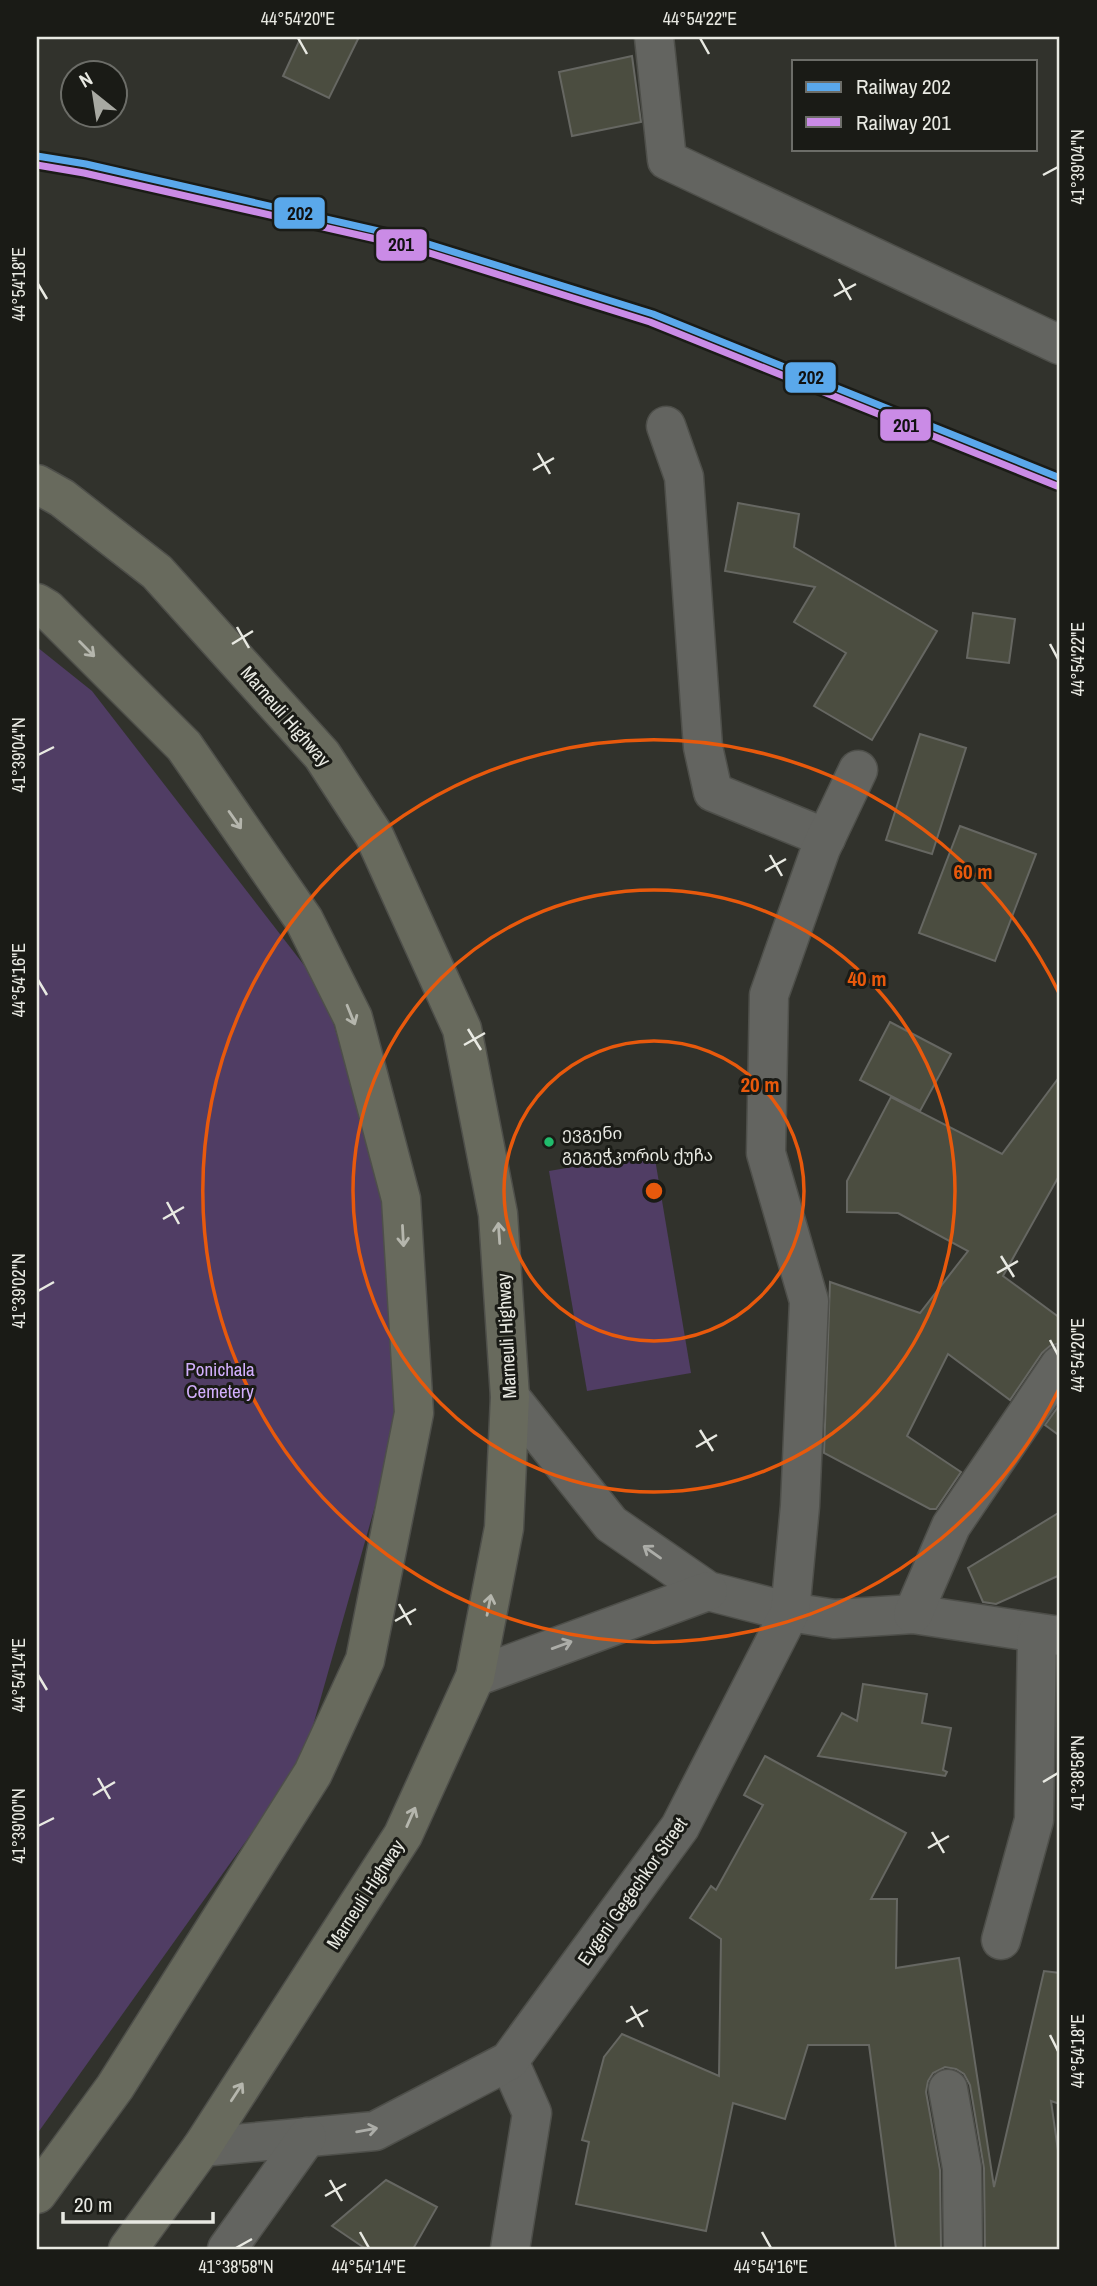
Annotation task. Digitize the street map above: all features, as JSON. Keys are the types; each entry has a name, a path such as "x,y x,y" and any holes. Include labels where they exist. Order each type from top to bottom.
{"highway":[{"name":"Marneuli Highway","path":"37,484 62,498 157,572 323,755 374,835 462,1029 498,1214 510,1397 504,1528 475,1677 403,1835 202,2147 128,2249"},
{"path":"37,603 47,609 184,746 304,920 353,1018 401,1199 414,1413 365,1660 313,1773 116,2087 37,2194"}],"street":[{"path":"654,37 667,160 1060,345"},
{"path":"666,426 684,477 703,747 713,792 826,838"},
{"path":"790,1612 800,1506 809,1301 766,1153 769,995 826,838 858,770"},
{"path":"914,1614 951,1526 1060,1364"},
{"path":"510,1397 611,1524 708,1591 790,1612 834,1619 914,1614 1049,1635 1034,1820 1001,1940"},
{"path":"475,1677 708,1591"},
{"name":"Evgeni Gegechkor Street","path":"509,2061 680,1827 790,1612"},
{"path":"202,2147 374,2131 509,2061 532,2113 510,2249"},
{"path":"948,2089 962,2168 963,2249"},
{"path":"227,2249 307,2137"}],"green space":[{"name":"Ponichala Cemetery","path":"37,647 92,691 324,991 395,1236 405,1400 303,1761 37,2134"},
{"path":"654,1153 691,1373 587,1391 549,1171"}],"building":[{"path":"301,37 359,37 329,98 283,76"},
{"path":"632,56 641,122 572,136 559,72"},
{"path":"738,503 799,514 794,547 937,631 872,740 814,706 846,653 794,622 815,587 725,571"},
{"path":"973,613 1015,619 1009,663 967,658"},
{"path":"920,734 966,748 932,854 886,840"},
{"path":"960,826 1036,854 995,961 919,933"},
{"path":"890,1022 951,1054 920,1111 860,1080"},
{"path":"1060,1076 1060,1174 1003,1276 1060,1318 1060,1343 1050,1346 1042,1353 1010,1400 948,1354 907,1436 961,1472 936,1509 930,1509 824,1453 830,1282 920,1313 968,1251 898,1213 847,1212 847,1181 891,1097 1002,1154"},
{"path":"1060,1404 1060,1436 1045,1425"},
{"path":"1060,1512 1060,1575 996,1604 983,1602 968,1568"},
{"path":"863,1684 927,1694 922,1723 951,1728 943,1770 947,1772 945,1776 818,1756 842,1713 857,1721"},
{"path":"765,1756 906,1833 871,1899 897,1899 896,1968 959,1958 994,2187 1044,1971 1060,1973 1060,2104 1051,2101 1060,2165 1060,2249 985,2249 984,2168 970,2085 964,2074 945,2067 933,2073 926,2092 940,2170 941,2249 896,2249 869,2045 808,2045 785,2119 733,2103 706,2231 576,2204 589,2142 582,2140 604,2057 622,2034 719,2076 721,1939 690,1918 711,1886 716,1890 763,1805 744,1795"},
{"path":"386,2180 437,2207 413,2249 366,2249 332,2226"}],"rail line":[{"name":"202","path":"37,156 86,164 409,238 653,314 1060,478"},
{"name":"201","path":"37,165 84,173 407,246 650,322 1057,486"}],"place":[{"name":"ევგენი გეგეჭკორის ქუჩა","path":"549,1142"}]}
